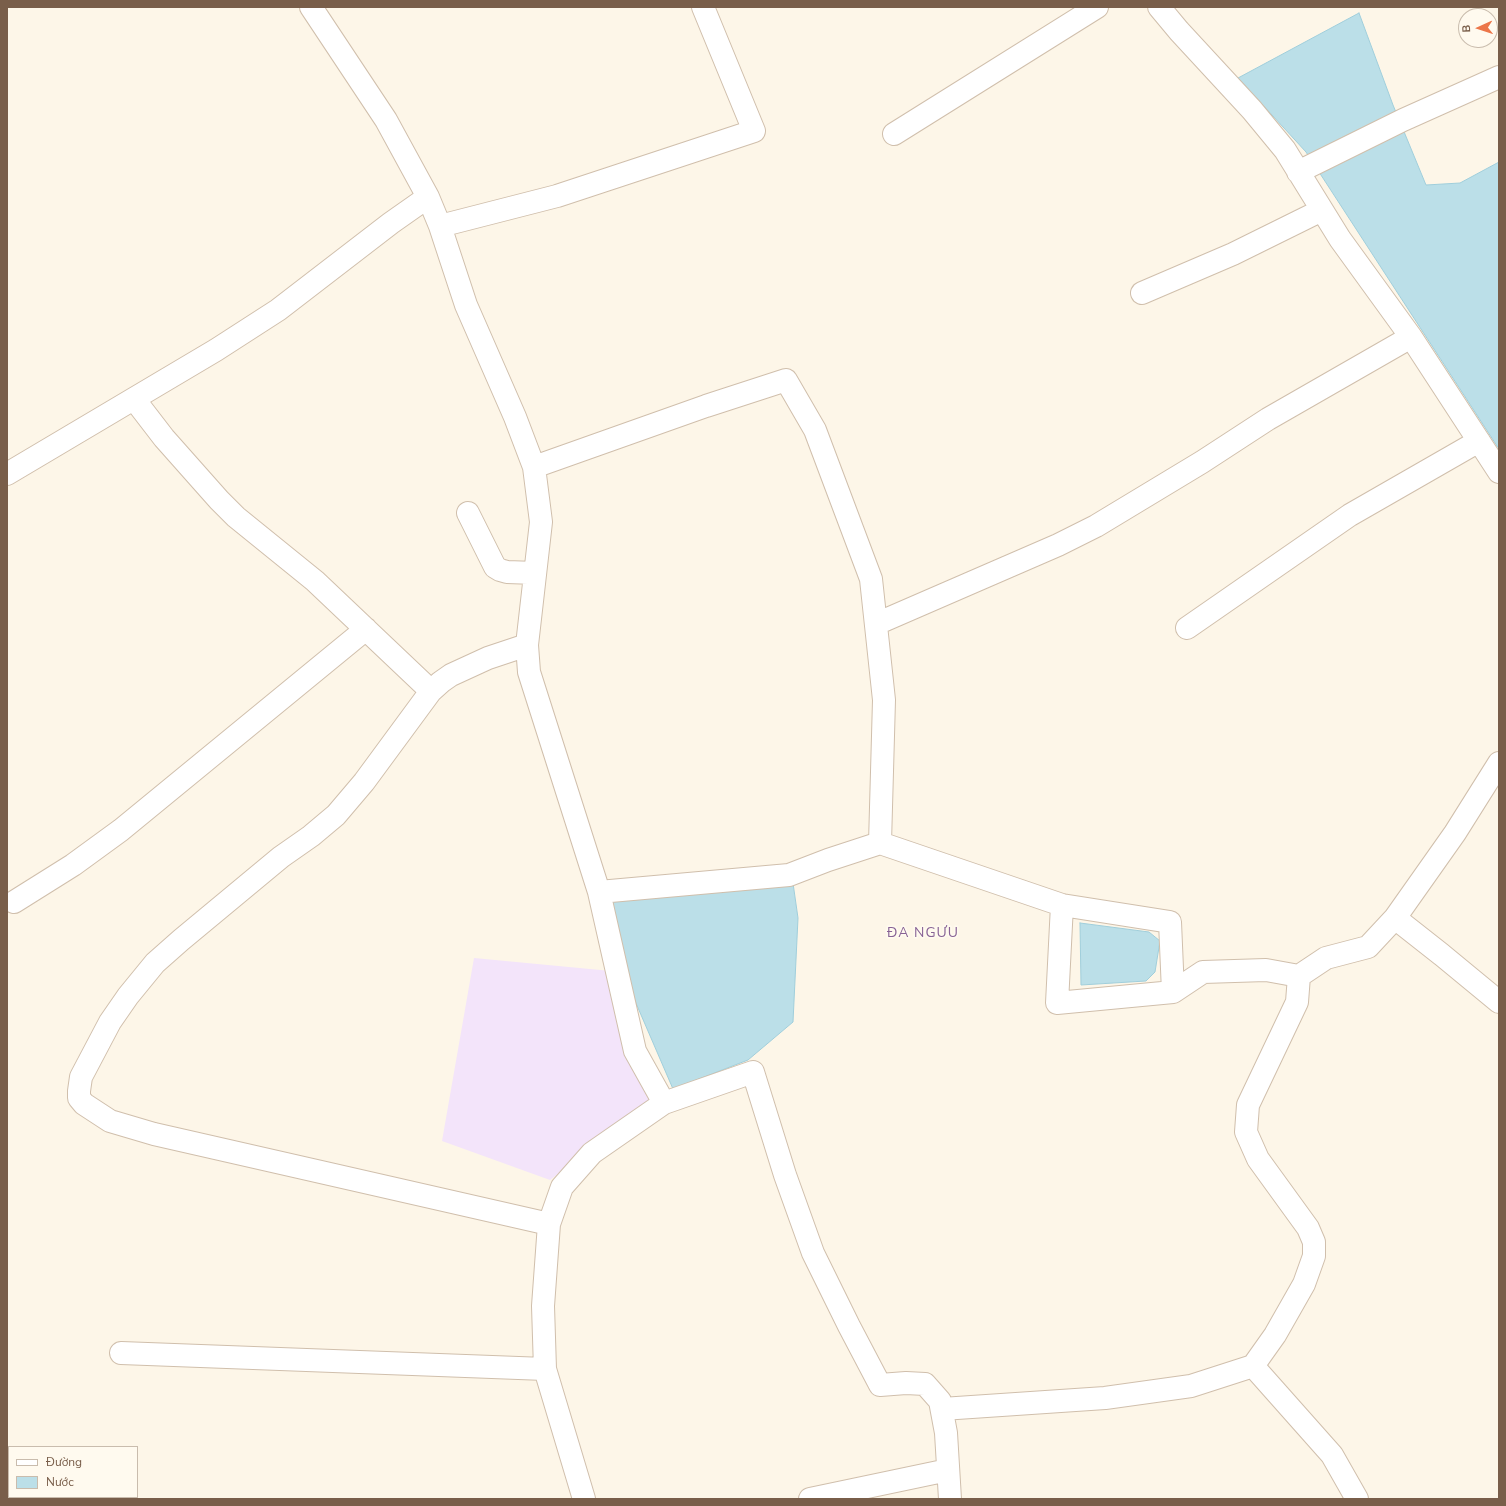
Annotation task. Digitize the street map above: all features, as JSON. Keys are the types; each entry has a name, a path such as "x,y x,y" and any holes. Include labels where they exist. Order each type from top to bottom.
{"street":[{"path":"311,7 386,120 428,197 440,226 466,305 515,418 534,467 541,522 536,573 526,645 529,672 600,892 635,1050 664,1103"},
{"path":"440,226 557,196 754,131 703,7"},
{"path":"894,134 1097,7"},
{"path":"1159,7 1178,31 1252,110 1284,150 1304,169 1322,210 1340,239 1411,337 1499,472"},
{"path":"1304,169 1403,120 1499,78"},
{"path":"7,474 216,350 278,310 391,223 428,197"},
{"path":"1142,293 1233,254 1322,210"},
{"path":"876,624 1058,545 1096,526 1202,462 1268,419 1411,337"},
{"path":"534,467 706,406 786,380 815,430 871,579 884,700 880,843"},
{"path":"134,399 164,438 236,517 315,581 431,691"},
{"path":"1187,628 1350,515 1479,441"},
{"path":"468,513 495,567 507,572 536,573"},
{"path":"14,902 73,864 121,830 366,629"},
{"path":"526,645 503,652 467,667 441,682 431,691 364,782 336,815 312,836 281,857 181,940 155,964 128,996 110,1022 81,1077 79,1085 79,1098 84,1104 110,1121 154,1134 549,1224"},
{"path":"1062,905 1058,1003 1173,992 1203,972 1266,970 1299,976 1326,958 1368,947 1395,918 1455,832 1499,763"},
{"path":"600,892 789,875 828,860 880,843 1062,905 1170,922 1173,992"},
{"path":"1395,918 1499,1002"},
{"path":"942,1410 1105,1398 1191,1386 1253,1366 1276,1335 1304,1284 1314,1256 1314,1242 1308,1228 1258,1160 1246,1132 1248,1105 1297,1002 1299,976"},
{"path":"584,1499 545,1369 543,1306 549,1224 562,1187 592,1153 664,1103 753,1072 785,1175 813,1253 880,1385 906,1383 925,1384 940,1401 946,1433 950,1499"},
{"path":"121,1353 545,1369"},
{"path":"1253,1366 1332,1455 1357,1499"},
{"path":"810,1499 948,1470"}],"shaded area":[{"path":"474,958 611,971 654,1103 550,1180 442,1141"}],"water":[{"path":"1359,13 1393,105 1426,185 1460,183 1499,162 1499,449 1306,152 1238,78"},
{"path":"793,883 798,918 793,1022 748,1060 673,1089 629,987 612,900"},
{"path":"1080,923 1149,932 1160,941 1155,972 1146,981 1081,985"}],"district":[{"name":"ĐA NGƯU","path":"923,934"}]}
